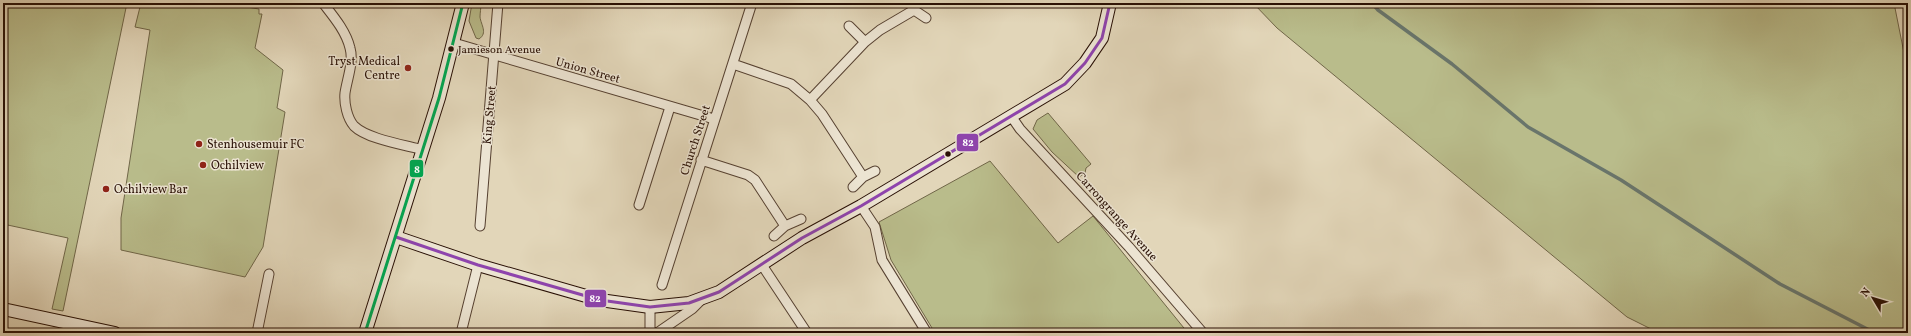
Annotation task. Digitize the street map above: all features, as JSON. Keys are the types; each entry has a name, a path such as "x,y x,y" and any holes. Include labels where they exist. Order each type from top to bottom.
{"street":[{"path":"323,3 345,36 350,48 351,57 345,96 347,112 354,125 367,133 424,150"},
{"path":"365,333 424,150 454,43 462,3"},
{"name":"King Street","path":"480,226 498,3"},
{"name":"Church Street","path":"662,285 752,3"},
{"path":"396,237 478,265 600,300 650,306 666,306 702,299 719,292 802,238 861,206 1065,84 1076,74 1102,38 1110,3"},
{"path":"810,100 865,42 880,30 914,6 926,18"},
{"path":"849,26 865,42"},
{"name":"Union Street","path":"454,43 714,120"},
{"path":"733,64 791,84 810,100 833,129 862,177"},
{"path":"639,205 670,107"},
{"name":"Carrongrange Avenue","path":"1011,116 1020,129 1129,247 1203,333"},
{"path":"701,160 748,175 755,180 785,226"},
{"path":"853,187 862,177 875,171"},
{"path":"861,206 875,226 882,260 927,333"},
{"path":"774,236 785,226 801,219"},
{"path":"462,333 478,265"},
{"path":"762,265 807,333"},
{"path":"257,333 269,274"},
{"path":"656,333 692,309 702,299"},
{"path":"650,306 650,333"},
{"path":"3,309 111,333"}],"green space":[{"path":"3,3 127,3 63,311 52,309 68,238 3,224"},
{"name":"Ochilview","path":"141,3 222,3 259,9 259,14 262,14 255,48 283,70 277,108 285,112 263,247 245,277 121,250 121,218 150,30 135,27"},
{"path":"472,3 481,3 480,17 484,32 482,37 479,39 476,38 469,21"},
{"path":"1253,3 1894,3 1908,73 1908,333 1659,333 1627,317 1277,28"},
{"path":"1048,113 1091,164 1086,168 1085,173 1079,177 1052,152 1033,129 1037,120"},
{"path":"990,161 1058,243 1093,216 1188,333 935,333 891,260 879,222"}],"waterway":[{"path":"1372,3 1378,10 1452,64 1528,127 1621,180 1780,284 1875,333"}],"transit line":[{"name":"8","path":"365,333 439,98 463,3"},
{"name":"82","path":"396,237 478,265 600,300 650,307 689,303 719,292 802,238 861,206 1065,84 1085,63 1102,38 1110,3"}],"place":[{"name":"Jamieson Avenue","path":"451,49"},
{"name":"Tryst Medical Centre","path":"408,68"},
{"name":"Stenhousemuir FC","path":"199,144"},
{"name":"Ochilview","path":"203,165"},
{"name":"Ochilview Bar","path":"106,189"}]}
